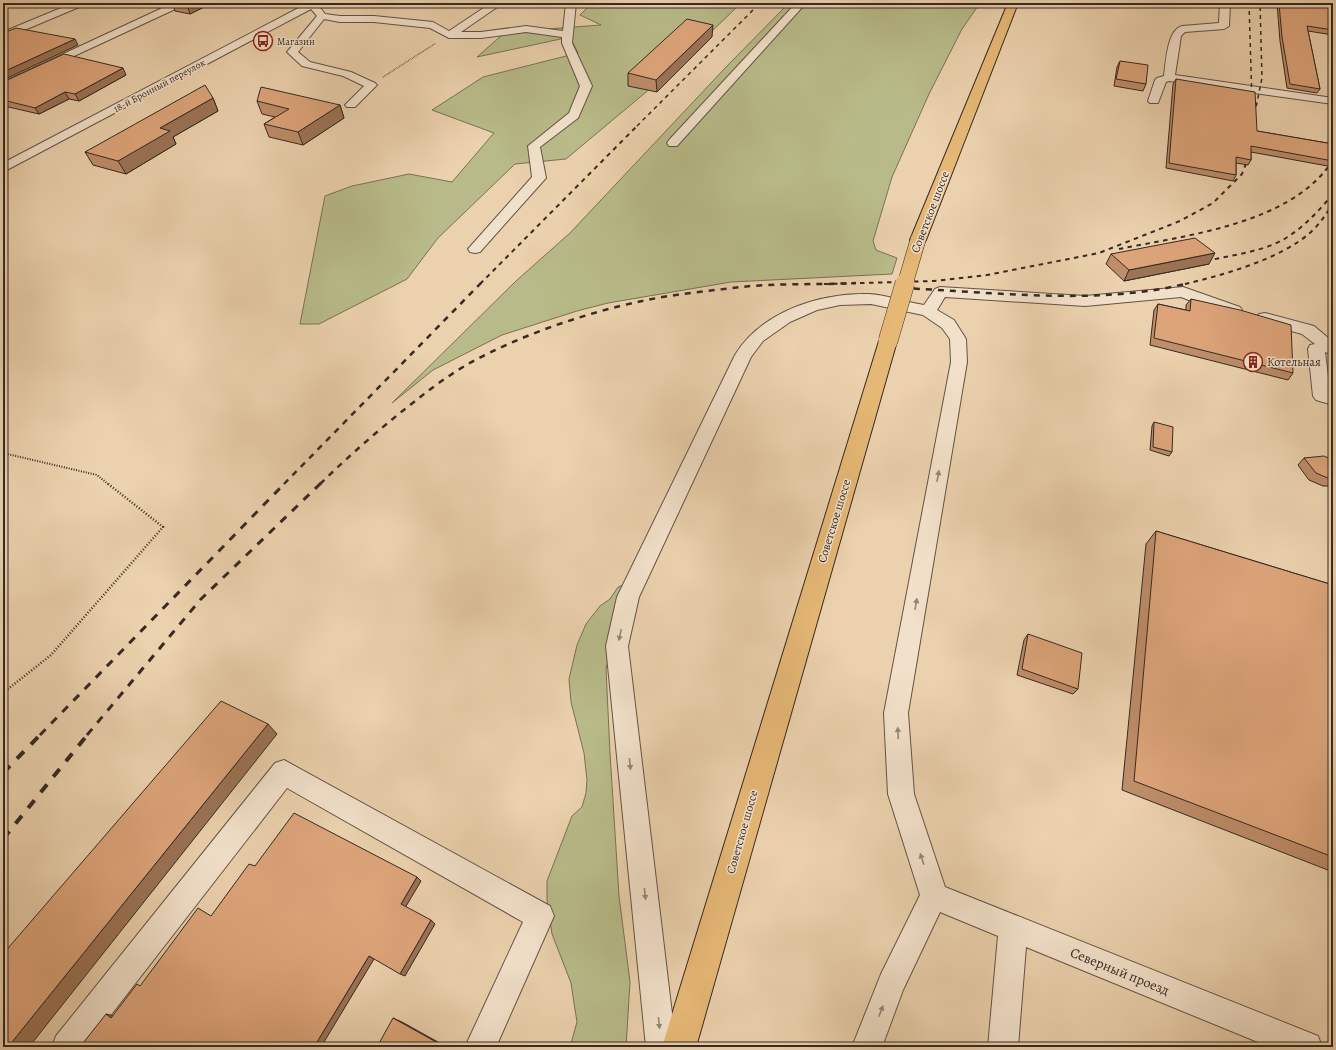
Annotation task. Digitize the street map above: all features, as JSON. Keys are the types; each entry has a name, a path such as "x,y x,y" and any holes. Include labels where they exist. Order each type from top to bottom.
{"main road":[{"name":"Советское шоссе","path":"679,1047 918,240 1013,3"}],"street":[{"path":"3,36 79,3"},
{"path":"3,86 181,3"},
{"path":"296,3 314,4 322,16 340,19 374,19 433,25 449,35 481,35 526,29 568,35"},
{"path":"449,35 498,3"},
{"path":"475,249 539,178 534,146 574,115 586,86 567,43 571,3"},
{"path":"673,143 802,3"},
{"path":"1169,78 1176,35 1182,29 1224,26 1225,3"},
{"name":"18-й Бронный переулок","path":"3,168 314,4"},
{"path":"322,16 292,52 306,64 347,74 371,85 351,105"},
{"path":"1154,100 1161,80 1169,78 1333,101"},
{"path":"928,310 940,292 1085,301 1183,292 1210,303 1308,330 1325,349 1322,396 1333,399"},
{"path":"661,1047 617,646 628,597 743,355 757,337 784,318 812,307 840,300 871,299 928,310 948,324 958,338 959,362 896,713 901,794 934,896 891,984 867,1047"},
{"path":"67,1047 284,772 540,916 480,1047"},
{"name":"Северный проезд","path":"934,896 1307,1047"},
{"path":"1003,1047 1013,928"}],"path":[{"path":"371,85 449,35"},
{"path":"3,453 97,475 163,527 50,655 3,693"}],"green space":[{"path":"592,3 741,3 670,72 566,159 515,164 438,238 407,279 319,324 300,324 325,196 352,186 409,174 452,182 494,133 432,110 483,77 578,53 570,37 477,57 503,34 520,31 601,25 580,15"},
{"path":"789,3 980,3 962,29 929,94 892,177 873,241 876,250 897,258 892,274 731,282 608,303 577,311 502,335 433,370 392,403 516,281 570,233 727,66"},
{"path":"623,585 624,590 606,669 619,896 630,982 626,1047 570,1047 577,1022 571,983 552,934 547,900 547,881 572,816 582,807 586,793 587,780 584,753 571,702 569,679 577,645 586,624 600,606 610,599 618,587"}],"building":[{"path":"176,3 197,3 188,8 173,5"},
{"path":"1279,3 1333,3 1333,30 1307,26 1320,89 1290,84 1282,37"},
{"path":"687,19 713,25 656,80 628,73"},
{"path":"16,28 75,39 3,72 3,33"},
{"path":"64,54 123,68 75,94 65,92 35,108 3,100 3,82"},
{"path":"1120,61 1148,65 1146,84 1116,79"},
{"path":"1176,79 1255,92 1257,131 1333,144 1333,161 1251,146 1251,160 1236,157 1236,175 1169,163"},
{"path":"205,85 213,98 160,128 170,131 118,161 85,152"},
{"path":"261,87 340,105 298,132 264,124 289,109 257,101"},
{"path":"1195,238 1215,253 1129,270 1111,254"},
{"name":"Котельная","path":"1191,299 1240,310 1291,325 1293,373 1154,338 1158,304 1190,311"},
{"path":"1154,422 1173,427 1172,452 1153,447"},
{"path":"1324,456 1333,460 1333,479 1316,473 1304,458"},
{"path":"1156,531 1333,585 1333,857 1134,781"},
{"path":"1028,634 1082,653 1078,689 1022,669"},
{"path":"221,701 268,724 8,1047 3,1047 3,954"},
{"path":"294,813 417,877 401,904 431,920 400,974 369,956 314,1047 80,1047 106,1014 111,1018 137,984 140,986 198,908 211,916 249,864 255,866"},
{"path":"393,1018 445,1047 377,1047"}],"railway":[{"path":"638,125 760,3"},
{"path":"1249,3 1252,102"},
{"path":"1253,122 1262,78 1260,3"},
{"path":"480,284 638,125"},
{"path":"838,284 934,281 987,275 1099,253 1180,221 1213,203 1242,174 1249,156"},
{"path":"1119,249 1206,232 1265,213 1292,199 1315,182 1333,160"},
{"path":"1206,261 1256,250 1281,241 1290,236 1306,223 1333,194"},
{"path":"1188,283 1251,265 1299,242 1311,232 1333,203"},
{"path":"284,484 481,283"},
{"path":"838,284 856,283"},
{"path":"902,288 1046,296 1083,296 1155,290 1188,283"},
{"path":"824,284 838,284"},
{"path":"320,484 381,429 449,376 487,354 552,326 620,306 679,295 741,287 838,284"},
{"path":"40,735 285,483"},
{"path":"87,735 201,599 321,483"},
{"path":"3,773 41,734"},
{"path":"3,839 88,734"}],"place":[{"name":"Магазин","path":"263,41"},
{"name":"Котельная","path":"1253,362"}]}
